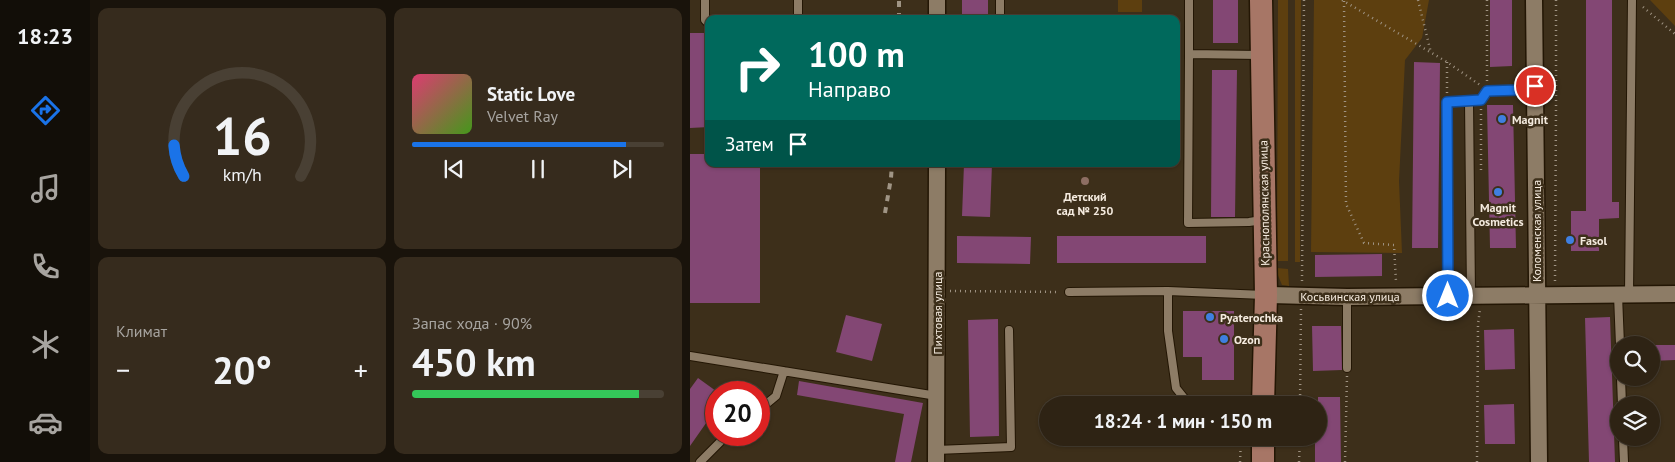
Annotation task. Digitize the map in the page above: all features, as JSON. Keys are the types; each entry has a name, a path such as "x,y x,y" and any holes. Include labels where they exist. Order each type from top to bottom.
{"main road":[{"name":"Краснополянская улица","path":"1261,0 1266,295 1263,396"},
{"path":"1263,446 1263,462"}],"street":[{"path":"937,0 937,15"},
{"name":"Коломенская улица","path":"1534,0 1539,462"},
{"name":"Пихтовая улица","path":"936,456 937,167"},
{"name":"Косьвинская улица","path":"1266,295 1347,297 1675,294"}],"lane":[{"path":"704,0 705,20"},
{"path":"798,0 798,15"},
{"path":"1000,0 1000,15"},
{"path":"1189,0 1188,223 1249,222 1264,219"},
{"path":"1621,336 1624,294 1632,0"},
{"path":"1189,54 1261,55"},
{"path":"1448,296 1447,102 1481,100 1487,91 1520,90 1535,86"},
{"path":"1469,101 1471,296"},
{"path":"1069,292 1168,291 1266,295"},
{"path":"1168,291 1168,331 1176,388 1182,396"},
{"path":"1347,297 1347,368"},
{"path":"936,456 1011,447 1009,330"},
{"path":"690,356 936,396"},
{"path":"770,401 776,396 784,371"},
{"path":"700,462 716,446"},
{"path":"1623,446 1624,462"}],"path":[{"path":"1302,287 1304,0"},
{"path":"1343,0 1446,62 1487,91"},
{"path":"1343,0 1346,204 1364,243 1394,245 1396,296"},
{"path":"1418,0 1431,53"},
{"path":"1487,0 1487,91"},
{"path":"1554,295 1556,0"},
{"path":"1641,6 1675,34"},
{"path":"1446,62 1447,102"},
{"path":"937,291 1069,292"},
{"path":"1300,396 1302,304"},
{"path":"1345,462 1347,368"},
{"path":"1240,462 1241,446"},
{"path":"1299,462 1300,446"}],"shaded area":[{"path":"1118,0 1142,0 1142,12 1118,12"},
{"path":"1278,0 1288,0 1288,261 1277,261"},
{"path":"1295,0 1301,0 1300,262 1295,262"},
{"path":"1314,0 1429,0 1422,38 1405,60 1399,181 1402,253 1311,252"},
{"path":"1650,0 1675,0 1675,26"},
{"path":"1277,268 1288,269 1289,286 1282,285"}],"building":[{"path":"962,0 988,0 988,15 962,15"},
{"path":"1213,0 1238,0 1238,43 1213,43"},
{"path":"1490,0 1512,0 1512,66 1490,67"},
{"path":"1586,0 1612,0 1612,202 1619,202 1619,218 1599,219 1599,251 1571,251 1571,211 1586,211"},
{"path":"690,33 705,33 705,127 690,128"},
{"path":"1414,62 1440,63 1438,248 1412,248"},
{"path":"1212,70 1237,70 1235,217 1211,217"},
{"path":"1487,105 1513,105 1516,248 1490,248"},
{"path":"690,154 705,154 705,167 760,167 760,303 690,303"},
{"path":"964,167 992,167 990,217 962,216"},
{"path":"957,236 1031,237 1030,264 957,263"},
{"path":"1057,236 1206,236 1206,263 1057,263"},
{"path":"1382,254 1382,276 1315,277 1315,255"},
{"path":"1183,311 1234,311 1234,380 1202,380 1202,357 1183,357"},
{"path":"846,315 882,324 872,361 836,352"},
{"path":"1610,317 1610,386 1612,386 1613,396 1610,396 1610,446 1614,446 1615,462 1589,462 1585,318"},
{"path":"998,319 999,436 970,437 968,320"},
{"path":"1312,326 1341,326 1342,370 1313,371"},
{"path":"1514,329 1515,369 1485,370 1484,330"},
{"path":"1660,345 1675,345 1675,360 1660,361"},
{"path":"698,378 705,383 705,425 690,446 690,389"},
{"path":"799,381 923,403 911,462 895,462 904,414 797,395"},
{"path":"1327,397 1340,397 1341,462 1315,462 1315,446 1327,446"},
{"path":"1514,404 1515,444 1485,444 1484,405"}],"railway":[{"path":"899,0 899,15"},
{"path":"885,213 892,167"}],"place":[{"name":"Magnit","path":"1502,119"},
{"name":"Детский сад № 250","path":"1085,181"},
{"name":"Magnit Cosmetics","path":"1498,192"},
{"name":"Fasol","path":"1570,240"},
{"name":"Pyaterochka","path":"1210,317"},
{"name":"Ozon","path":"1224,339"}],"route":[{"path":"1448,296 1447,102 1481,100 1487,91 1520,90 1535,86"}]}
